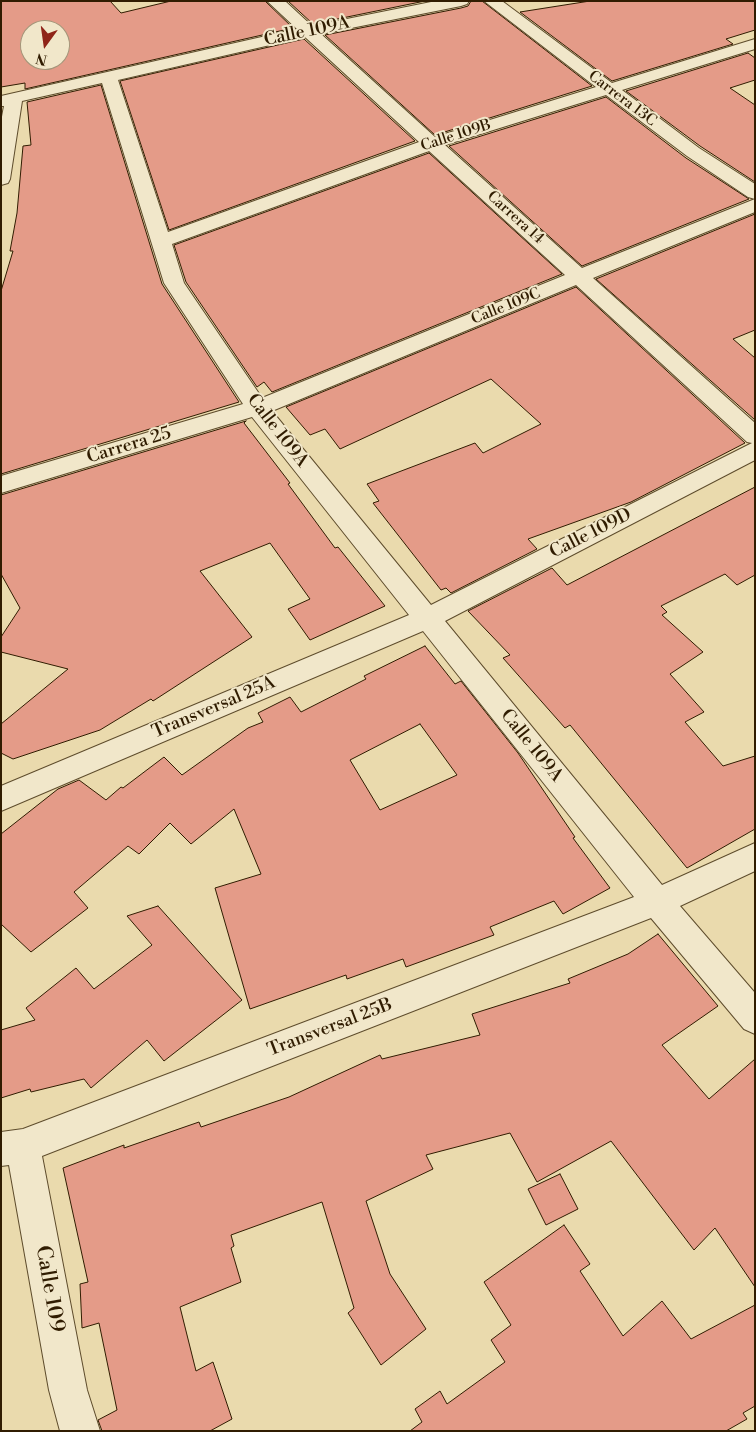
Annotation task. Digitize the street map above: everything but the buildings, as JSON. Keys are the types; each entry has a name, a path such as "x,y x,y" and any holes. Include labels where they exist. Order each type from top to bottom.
{"street":[{"name":"Carrera 14","path":"275,1 755,436"},
{"name":"Calle 109A","path":"461,1 310,31 109,77 174,283 257,408 657,902 755,1018"},
{"name":"Carrera 13C","path":"492,1 693,152 755,193"},
{"name":"Calle 109B","path":"162,241 432,144 755,44"},
{"path":"1,179 8,100 109,77"},
{"name":"Calle 109C","path":"257,408 755,205"},
{"name":"Carrera 25","path":"1,485 257,408"},
{"name":"Calle 109D","path":"428,618 755,450"},
{"name":"Transversal 25A","path":"1,799 428,618"},
{"name":"Transversal 25B","path":"12,1147 657,902 755,856"},
{"name":"Calle 109","path":"12,1147 68,1390 80,1431"}]}
